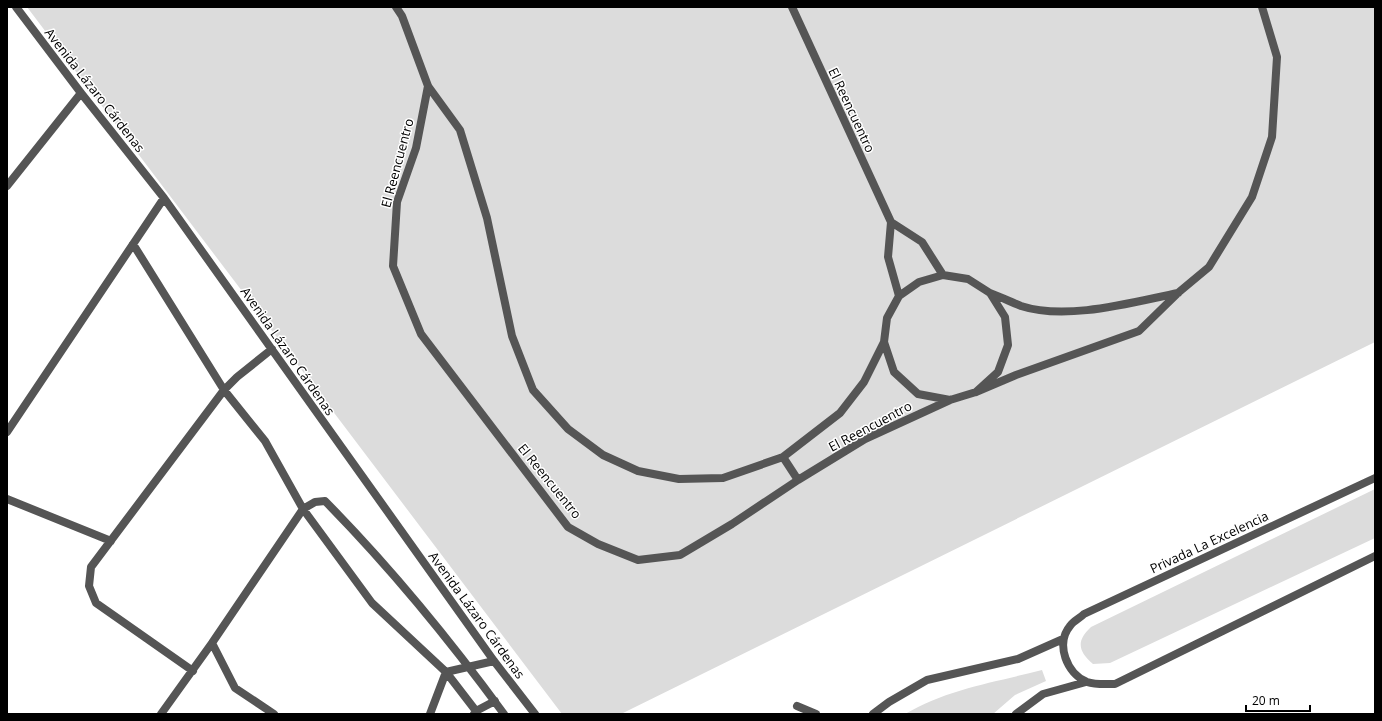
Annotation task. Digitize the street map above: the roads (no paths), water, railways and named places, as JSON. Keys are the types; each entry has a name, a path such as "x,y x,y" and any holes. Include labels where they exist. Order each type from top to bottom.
{"street":[{"name":"Avenida Lázaro Cárdenas","path":"16,7 81,93 164,198 494,661 535,714"},
{"name":"El Reencuentro","path":"396,7 402,16 428,86 460,130 486,218 512,336 533,390 568,429 603,454 638,470 679,479 724,478 783,457 840,413 864,382 884,342"},
{"name":"El Reencuentro","path":"792,7 891,222 888,257 899,296"},
{"path":"1179,292 1107,308 1054,311 1022,306 990,292 968,279 943,275 919,282 899,296 887,318 884,342 894,372 918,394 950,400 976,392 1016,375 1139,331 1179,292 1209,267 1252,197 1272,136 1277,56 1262,7"},
{"name":"El Reencuentro","path":"428,86 416,148 396,202 393,266 421,334 568,527 598,544 638,560 680,555 732,524 798,480 865,439 950,400"},
{"path":"7,186 81,93"},
{"path":"7,432 164,198"},
{"path":"891,222 922,242 943,275"},
{"path":"133,244 224,390 266,441 303,509 372,603 446,672 475,712 495,701"},
{"path":"976,392 998,372 1008,345 1005,316 990,292"},
{"path":"193,671 96,603 89,586 91,567 224,390 237,377 272,349"},
{"path":"783,457 798,480"},
{"name":"Privada La Excelencia","path":"1063,639 1070,626 1084,614 1375,478"},
{"path":"7,499 111,541"},
{"path":"161,714 193,671 303,509 315,502 324,500 397,578 470,667 504,714"},
{"path":"1016,714 1043,694 1086,682 1100,685 1115,684 1375,556"},
{"path":"873,714 889,702 927,680 1018,659 1063,639 1064,656 1066,661 1072,670 1086,682"},
{"path":"212,643 235,688 274,714"},
{"path":"446,672 494,661"},
{"path":"430,714 446,672"},
{"path":"797,706 816,714"}]}
